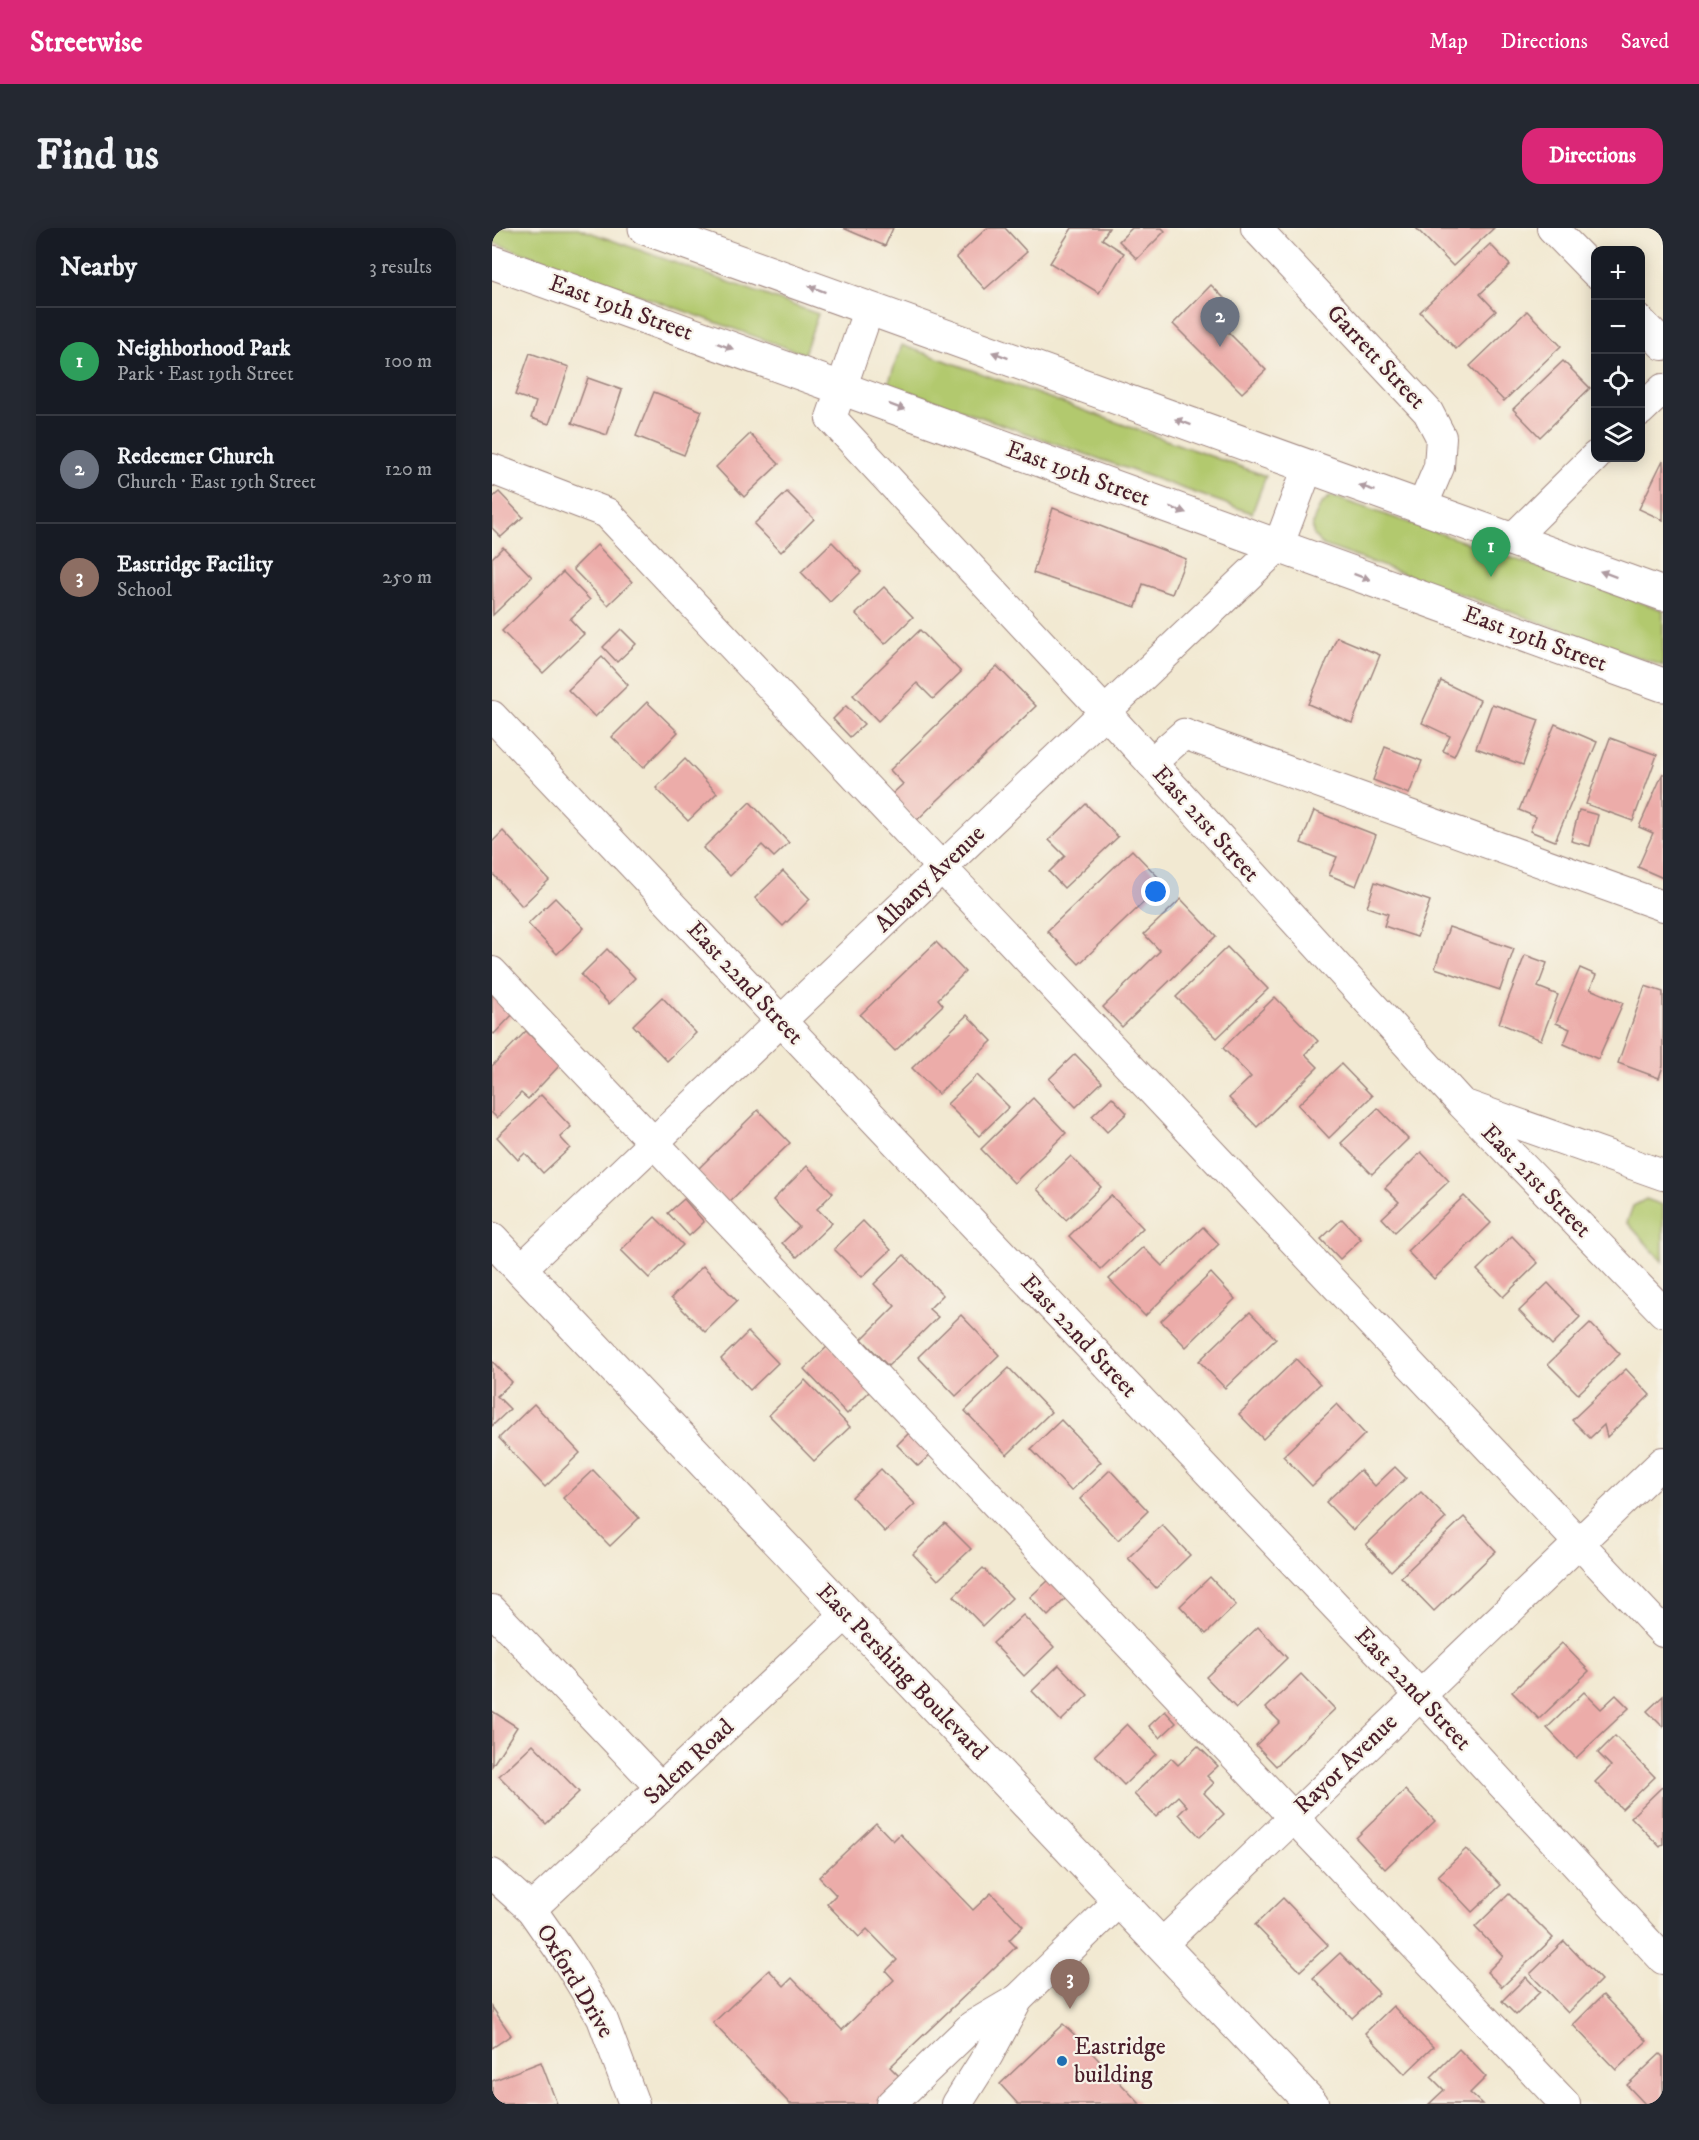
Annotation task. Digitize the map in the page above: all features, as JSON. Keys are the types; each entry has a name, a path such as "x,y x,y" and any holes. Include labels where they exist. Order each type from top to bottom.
{"main road":[{"path":"645,228 1663,594"},
{"name":"East 19th Street","path":"492,262 1663,685"},
{"name":"East Pershing Boulevard","path":"492,1239 1312,2104"}],"street":[{"name":"Garrett Street","path":"1256,228 1428,412 1441,437 1439,467 1422,507"},
{"path":"1552,228 1591,268"},
{"name":"East 21st Street","path":"869,308 831,418 1104,711 1462,1104 1663,1312"},
{"path":"1645,325 1663,345"},
{"path":"1644,408 1663,389"},
{"path":"1511,540 1591,461"},
{"name":"Albany Avenue","path":"521,1269 1278,547 1308,467"},
{"path":"492,469 607,513 1663,1632"},
{"name":"East 22nd Street","path":"492,716 1419,1694 1663,1959"},
{"path":"1150,763 1184,734 1663,906"},
{"path":"492,972 1565,2104"},
{"path":"1462,1104 1663,1175"},
{"name":"Rayor Avenue","path":"1162,1944 1419,1694 1663,1462"},
{"path":"492,1610 661,1788"},
{"name":"Salem Road","path":"531,1909 846,1614"},
{"name":"Oxford Drive","path":"492,1874 531,1909 568,1962 602,2018 634,2104"},
{"path":"891,2104 972,2025 1018,1998 1120,1900"},
{"path":"957,2104 988,2055 1018,1998"}],"green space":[{"path":"492,228 578,228 818,314 804,354 492,242"},
{"path":"902,345 1266,476 1252,513 888,384"},
{"path":"1331,496 1663,610 1663,666 1323,545 1314,536 1313,525 1319,508"},
{"path":"1646,1199 1663,1205 1663,1262 1627,1222 1633,1206"}],"building":[{"path":"843,228 893,228 885,246"},
{"path":"987,228 1005,228 1027,252 985,289 956,257"},
{"path":"1072,228 1109,228 1102,239 1124,253 1099,293 1050,263"},
{"path":"1132,228 1162,228 1165,231 1137,259 1119,241"},
{"path":"1416,228 1494,228 1453,266"},
{"path":"1490,244 1510,265 1480,294 1496,311 1456,349 1420,312"},
{"path":"1211,285 1236,310 1221,325 1266,370 1242,393 1173,324"},
{"path":"1527,311 1561,346 1504,401 1470,366"},
{"path":"530,353 569,367 549,424 531,418 536,402 515,395"},
{"path":"1563,361 1590,388 1540,437 1513,409"},
{"path":"588,378 622,390 607,435 572,423"},
{"path":"654,392 702,411 684,455 636,436"},
{"path":"750,434 779,464 744,497 716,467"},
{"path":"1663,460 1663,520 1639,509"},
{"path":"499,492 523,517 501,537 492,528 492,498"},
{"path":"787,492 814,519 781,552 754,524"},
{"path":"1053,508 1186,559 1172,594 1143,584 1136,607 1033,573"},
{"path":"832,542 861,572 830,602 801,572"},
{"path":"597,545 632,582 608,605 573,569"},
{"path":"503,547 532,577 493,615 492,558"},
{"path":"563,572 590,600 570,619 584,634 543,673 502,631"},
{"path":"884,587 913,617 885,644 856,614"},
{"path":"621,629 636,644 617,662 603,647"},
{"path":"920,630 961,672 933,699 917,683 878,721 853,695"},
{"path":"1337,637 1380,655 1352,723 1308,704"},
{"path":"602,657 628,685 595,717 568,690"},
{"path":"997,666 1036,706 916,821 891,795 903,784 890,770"},
{"path":"1441,681 1480,700 1454,756 1443,751 1450,736 1422,723"},
{"path":"647,702 678,732 643,768 612,737"},
{"path":"1492,704 1539,720 1523,765 1476,748"},
{"path":"846,706 864,724 850,737 833,719"},
{"path":"1555,724 1597,742 1555,841 1530,831 1536,817 1519,810"},
{"path":"1610,738 1657,755 1633,821 1586,804"},
{"path":"1385,747 1422,761 1409,794 1373,780"},
{"path":"685,759 717,793 688,821 656,788"},
{"path":"1663,773 1663,878 1638,867 1653,833 1639,827"},
{"path":"750,802 789,843 774,857 762,845 730,876 703,848"},
{"path":"1086,804 1118,837 1064,888 1049,872 1065,856 1049,840"},
{"path":"1579,810 1598,815 1590,846 1571,841"},
{"path":"1314,811 1376,835 1356,886 1329,875 1337,857 1301,843"},
{"path":"503,831 549,880 522,906 492,873 492,842"},
{"path":"1132,850 1164,883 1079,964 1047,931"},
{"path":"783,871 810,899 783,926 755,898"},
{"path":"1375,882 1430,901 1417,937 1384,926 1388,914 1367,907"},
{"path":"555,898 584,928 557,954 528,924"},
{"path":"1181,899 1216,936 1122,1027 1103,1007 1160,951 1144,934"},
{"path":"1449,927 1514,949 1500,990 1435,968"},
{"path":"936,942 965,972 938,999 943,1005 895,1051 860,1015"},
{"path":"1227,947 1268,989 1217,1038 1176,997"},
{"path":"607,949 635,978 609,1004 581,975"},
{"path":"1525,955 1547,963 1538,987 1558,995 1541,1040 1499,1023"},
{"path":"1580,968 1596,975 1590,989 1623,1003 1598,1059 1564,1044 1570,1029 1556,1023"},
{"path":"1645,986 1663,992 1663,1066 1659,1078 1618,1063"},
{"path":"492,993 516,1011 494,1034 492,1032"},
{"path":"662,997 696,1033 667,1061 633,1025"},
{"path":"1275,997 1318,1041 1305,1054 1318,1067 1257,1127 1229,1098 1251,1077 1223,1048"},
{"path":"967,1015 992,1041 938,1094 912,1068"},
{"path":"526,1031 560,1065 528,1099 521,1093 497,1118 492,1113 492,1066"},
{"path":"1075,1054 1102,1082 1076,1107 1049,1079"},
{"path":"1341,1064 1372,1096 1329,1138 1298,1105"},
{"path":"977,1075 1009,1107 979,1136 947,1104"},
{"path":"541,1095 571,1127 560,1137 570,1148 543,1173 525,1153 518,1160 497,1137"},
{"path":"1112,1097 1127,1113 1107,1132 1092,1116"},
{"path":"1033,1098 1066,1133 1014,1183 981,1149"},
{"path":"1378,1108 1408,1139 1372,1174 1341,1143"},
{"path":"758,1110 790,1143 727,1204 696,1171"},
{"path":"1421,1152 1449,1181 1395,1232 1382,1218 1399,1202 1385,1188"},
{"path":"1071,1156 1101,1187 1066,1220 1037,1189"},
{"path":"807,1166 833,1193 817,1209 832,1223 797,1257 782,1243 799,1227 773,1200"},
{"path":"1111,1195 1143,1228 1101,1269 1069,1236"},
{"path":"1464,1196 1491,1223 1434,1279 1407,1251"},
{"path":"684,1199 704,1222 689,1236 668,1213"},
{"path":"655,1217 683,1245 649,1278 621,1250"},
{"path":"1342,1219 1361,1239 1340,1259 1321,1239"},
{"path":"863,1221 891,1250 862,1277 834,1249"},
{"path":"1203,1227 1219,1244 1145,1316 1109,1279 1143,1247 1162,1266"},
{"path":"1512,1236 1538,1263 1503,1297 1477,1270"},
{"path":"904,1255 943,1295 929,1309 938,1317 888,1366 862,1339 895,1306 874,1284"},
{"path":"703,1266 737,1301 705,1332 671,1298"},
{"path":"1211,1273 1235,1299 1186,1347 1161,1321"},
{"path":"1548,1283 1580,1317 1552,1345 1519,1311"},
{"path":"1250,1312 1276,1339 1225,1388 1199,1361"},
{"path":"961,1315 999,1355 956,1396 918,1357"},
{"path":"1590,1323 1620,1354 1578,1394 1548,1364"},
{"path":"748,1332 778,1363 750,1390 721,1359"},
{"path":"829,1345 872,1389 847,1414 804,1369"},
{"path":"1296,1359 1320,1384 1263,1439 1239,1414"},
{"path":"492,1361 512,1382 497,1396 510,1409 492,1426"},
{"path":"1009,1368 1051,1412 1007,1455 965,1411"},
{"path":"1626,1369 1650,1395 1607,1437 1604,1425 1590,1438 1572,1420"},
{"path":"805,1380 850,1427 814,1461 769,1415"},
{"path":"534,1404 580,1453 545,1487 499,1438"},
{"path":"1337,1404 1365,1434 1312,1486 1283,1456"},
{"path":"1061,1420 1101,1462 1071,1491 1031,1449"},
{"path":"910,1432 931,1454 918,1466 897,1445"},
{"path":"1395,1467 1406,1478 1353,1530 1326,1502 1360,1470 1375,1486"},
{"path":"881,1469 915,1504 885,1532 852,1497"},
{"path":"593,1470 639,1518 610,1546 563,1498"},
{"path":"1110,1470 1148,1511 1118,1540 1080,1499"},
{"path":"1421,1492 1446,1518 1391,1571 1366,1545"},
{"path":"1464,1517 1496,1551 1434,1611 1401,1577"},
{"path":"945,1523 971,1549 938,1580 913,1554"},
{"path":"1162,1525 1190,1555 1156,1588 1128,1558"},
{"path":"983,1568 1012,1598 983,1626 954,1596"},
{"path":"1210,1577 1236,1605 1206,1634 1180,1606"},
{"path":"1049,1580 1066,1598 1048,1616 1030,1597"},
{"path":"1023,1615 1054,1647 1024,1676 993,1643"},
{"path":"1258,1627 1287,1658 1236,1708 1206,1677"},
{"path":"1562,1643 1589,1671 1539,1719 1512,1692"},
{"path":"1059,1665 1088,1695 1061,1721 1032,1691"},
{"path":"1301,1674 1335,1709 1276,1766 1256,1745 1280,1722 1266,1708"},
{"path":"1584,1692 1601,1709 1616,1695 1629,1708 1576,1758 1547,1728"},
{"path":"1663,1696 1663,1727 1647,1711"},
{"path":"492,1711 517,1727 492,1766"},
{"path":"1165,1711 1176,1723 1160,1738 1149,1726"},
{"path":"1127,1724 1156,1754 1124,1785 1095,1755"},
{"path":"1615,1736 1655,1777 1622,1809 1595,1782 1611,1766 1598,1753"},
{"path":"533,1744 579,1792 546,1824 499,1776"},
{"path":"1198,1746 1218,1766 1207,1776 1214,1783 1204,1793 1224,1814 1200,1837 1179,1814 1187,1806 1178,1796 1156,1817 1134,1794 1171,1758 1178,1765"},
{"path":"1663,1786 1663,1844 1660,1847 1631,1817"},
{"path":"1405,1790 1435,1821 1385,1869 1356,1838"},
{"path":"876,1823 893,1841 900,1834 973,1910 991,1893 1023,1926 1009,1940 1016,1947 890,2067 904,2081 880,2104 790,2104 713,2023 769,1970 784,1986 792,1978 842,2030 894,1980 886,1971 897,1960 867,1929 859,1937 827,1904 836,1895 819,1877"},
{"path":"1466,1849 1501,1885 1472,1912 1438,1876"},
{"path":"1509,1894 1553,1938 1502,1987 1487,1972 1503,1956 1475,1927"},
{"path":"1283,1898 1328,1945 1300,1971 1255,1925"},
{"path":"1564,1941 1601,1980 1568,2013 1530,1974"},
{"path":"1340,1953 1379,1993 1352,2018 1313,1978"},
{"path":"1526,1977 1540,1992 1516,2015 1502,2001"},
{"path":"1603,1995 1647,2041 1616,2070 1573,2025"},
{"path":"1393,2006 1433,2047 1405,2074 1365,2033"},
{"path":"492,2007 511,2035 492,2048"},
{"name":"Eastridge building","path":"1063,2024 1140,2104 1018,2104 1000,2084"},
{"path":"1459,2049 1486,2077 1470,2093 1482,2104 1429,2104 1444,2090 1431,2077"},
{"path":"1660,2054 1663,2057 1663,2104 1645,2104 1627,2085"},
{"path":"541,2062 557,2104 492,2104 492,2081"}],"place":[{"name":"Redeemer Church","path":"1220,347"},
{"name":"Neighborhood Park","path":"1491,577"},
{"name":"Eastridge Facility","path":"1070,2009"},
{"name":"Eastridge building","path":"1062,2061"}]}
